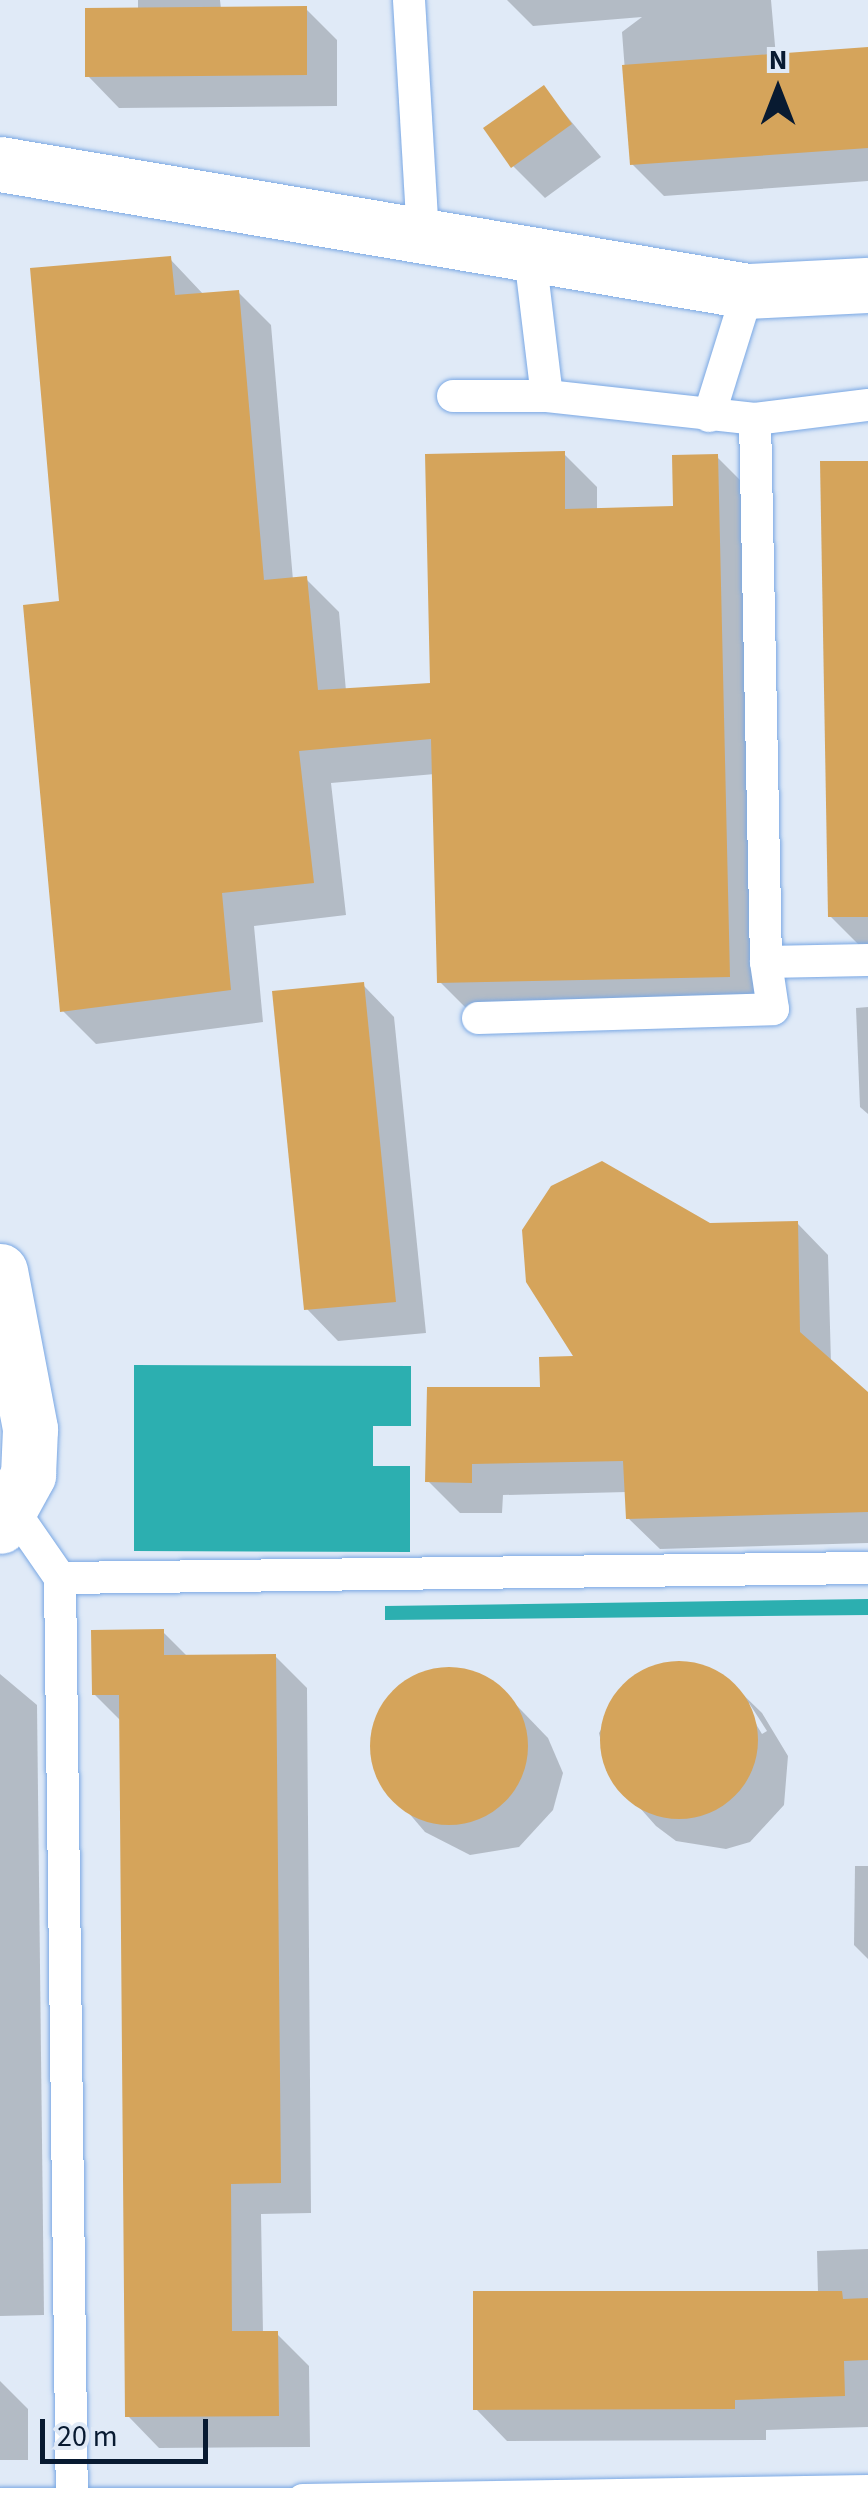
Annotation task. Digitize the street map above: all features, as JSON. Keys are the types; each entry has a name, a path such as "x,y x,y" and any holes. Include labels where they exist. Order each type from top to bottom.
{"street":[{"path":"0,164 748,291 868,285"},
{"path":"0,1271 29,1410 28,1476 6,1518"}],"lane":[{"path":"409,0 423,238"},
{"path":"530,256 547,396"},
{"path":"708,416 748,291"},
{"path":"453,396 547,396 755,419 868,405"},
{"path":"478,1018 774,1009 766,962 755,419"},
{"path":"766,962 868,960"},
{"path":"6,1518 60,1578 72,2503"},
{"path":"60,1578 868,1568"},
{"path":"0,2504 868,2490"}],"water":[{"path":"134,1365 411,1366 411,1426 373,1426 373,1466 410,1466 410,1552 134,1551"},
{"path":"868,1599 868,1615 385,1620 385,1606"}],"building":[{"path":"307,6 307,75 85,77 85,8"},
{"path":"868,47 868,148 630,165 622,65"},
{"path":"544,85 572,124 511,168 483,128"},
{"path":"171,256 175,295 239,290 264,580 307,576 318,690 430,683 425,454 565,451 565,509 673,506 672,455 718,454 730,977 437,983 431,739 299,751 314,883 222,893 231,990 60,1012 23,605 59,601 30,268"},
{"path":"820,461 868,461 868,917 828,917"},
{"path":"364,982 396,1302 304,1310 272,991"},
{"path":"602,1161 710,1223 798,1221 800,1332 868,1392 868,1512 626,1519 623,1461 472,1464 472,1483 425,1482 427,1387 540,1387 539,1357 573,1356 526,1282 522,1230 551,1186"},
{"path":"164,1629 164,1655 276,1654 281,2183 231,2184 232,2331 278,2331 279,2416 125,2417 119,1695 92,1695 91,1630"},
{"path":"679,1661 709,1667 735,1684 752,1710 758,1740 752,1770 735,1796 709,1813 679,1819 649,1813 623,1796 606,1770 600,1740 606,1710 623,1684 649,1667"},
{"path":"449,1667 479,1673 505,1690 522,1716 528,1746 522,1776 505,1802 479,1819 449,1825 419,1819 393,1802 376,1776 370,1746 376,1716 393,1690 419,1673"},
{"path":"473,2291 842,2291 843,2299 868,2298 868,2360 844,2361 845,2396 735,2400 735,2409 473,2410"}]}
